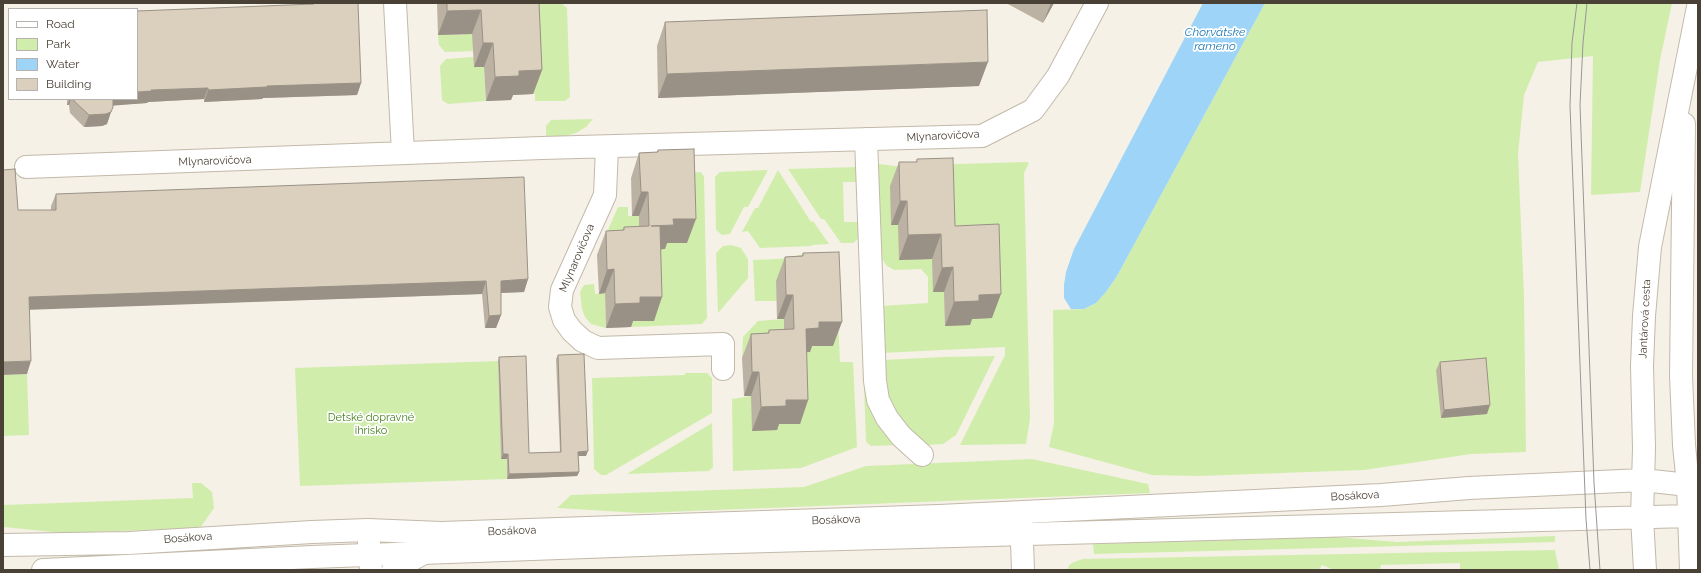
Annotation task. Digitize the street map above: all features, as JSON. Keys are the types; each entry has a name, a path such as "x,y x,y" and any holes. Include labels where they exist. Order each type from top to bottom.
{"street":[{"path":"395,3 403,154"},
{"name":"Mlynarovičova","path":"26,167 982,136 1033,110 1058,76 1097,3"},
{"name":"Jantárová cesta","path":"1692,570 1694,516 1693,485 1684,445 1681,376 1691,72 1698,7"},
{"name":"Jantárová cesta","path":"1645,570 1642,517 1644,316 1650,247 1691,72"},
{"path":"866,139 874,375 878,400 887,418 901,436 922,455"},
{"name":"Mlynarovičova","path":"607,147 605,195 562,290 560,307 564,320 582,341 598,348 723,344 723,369"},
{"name":"Bosákova","path":"3,545 129,542 235,535 368,530 448,533 1021,512 1381,495 1469,488 1643,480 1693,485"},
{"path":"1021,512 1023,570"},
{"name":"Bosákova","path":"43,570 312,557 370,563 422,554 705,543 1694,516"},
{"path":"368,530 370,563"},
{"path":"393,570 422,554"}],"green space":[{"path":"485,3 561,3 567,8 570,97 565,101 535,101 535,94 533,94"},
{"path":"1265,3 1672,3 1660,60 1640,192 1591,195 1593,56 1538,62 1524,95 1518,154 1524,297 1526,452 1471,454 1364,470 1199,476 1152,475 1049,447 1054,423 1053,310 1084,309 1096,303 1106,292 1117,276"},
{"path":"476,29 477,51 445,52 439,45 438,35 463,35"},
{"path":"473,57 484,67 486,101 448,104 442,100 440,66 446,59"},
{"path":"593,119 586,127 576,133 565,136 546,136 546,126 551,120"},
{"path":"1029,163 1024,173 1030,419 1026,444 960,445 1005,355 1005,347 881,353 881,306 928,303 928,277 921,269 894,270 887,266 882,259 879,252 877,176 879,164 895,166"},
{"path":"857,167 858,182 843,182 844,222 860,222 860,237 853,243 841,243 824,219 821,219 788,169"},
{"path":"768,170 748,207 744,207 730,234 722,235 716,230 715,177 720,172"},
{"path":"778,170 811,222 813,221 829,244 760,248 748,231 742,232 755,208 758,208"},
{"path":"701,172 704,177 707,318 702,324 631,327 631,321 652,250 685,173"},
{"path":"618,207 628,207 628,216 639,216 640,251 597,255"},
{"path":"731,245 741,248 748,259 748,278 718,313 716,253 723,246"},
{"path":"835,254 840,362 853,362 857,447 801,468 733,471 732,399 751,396 797,353 776,281 777,301 755,301 753,260 797,258 797,255"},
{"path":"594,284 595,294 605,293 606,328 591,324 585,317 582,309 580,292 584,285"},
{"path":"784,319 785,354 742,358 743,337 758,321"},
{"path":"995,356 956,435 943,444 927,445 913,435 893,408 886,394 883,360"},
{"name":"Detské dopravné ihrisko","path":"498,361 501,458 507,459 507,479 300,486 295,368"},
{"path":"685,373 707,373 712,378 712,413 606,475 601,475 594,469 592,378 685,375"},
{"path":"27,374 29,435 3,436 3,375"},
{"path":"864,385 876,420 885,434 897,445 871,446 866,442"},
{"path":"712,423 713,467 709,471 627,474"},
{"path":"1032,459 1148,484 1150,493 640,513 557,508 571,495 804,487 866,466"},
{"path":"192,483 201,483 212,492 214,508 200,528 64,533 3,527 3,505 193,498"},
{"path":"1555,536 1555,542 1094,554 1093,544 1336,537 1397,542"},
{"path":"1555,550 1559,570 1460,570 1460,563 1381,565 1380,570 1334,570 1322,565 1319,570 1068,570 1069,565 1083,559"}],"water":[{"name":"Chorvátske rameno","path":"1203,3 1265,3 1117,276 1096,303 1084,309 1071,309 1064,298 1064,285 1066,272 1074,249"}],"building":[{"path":"313,3 358,3 361,83 267,86 208,90 208,88 151,90 152,91 138,92 138,11 314,4"},
{"path":"447,3 539,3 542,70 519,71 519,76 495,77 493,43 483,43 481,10 447,11"},
{"path":"987,10 988,62 667,74 665,22"},
{"path":"113,100 113,107 111,112 106,114 89,115 74,101"},
{"path":"694,149 696,219 673,219 674,225 651,226 660,226 662,297 640,297 640,303 615,304 614,269 607,270 606,231 624,230 624,227 649,226 648,192 641,192 639,153 658,152 658,150"},
{"path":"953,158 955,226 999,224 1001,294 979,295 979,301 954,302 953,267 942,268 941,234 908,235 907,201 900,201 899,162 917,162 917,159"},
{"path":"15,169 18,210 56,210 56,194 524,177 528,279 501,281 501,315 489,316 486,281 29,297 31,361 3,362 3,170"},
{"path":"839,252 842,322 819,322 819,328 806,329 808,400 786,400 786,406 761,407 759,372 752,372 751,334 769,333 769,330 794,329 793,295 786,295 785,257 803,256 803,253"},
{"path":"584,354 588,451 578,452 579,472 509,474 508,454 503,454 499,357 526,356 529,453 561,452 558,355"},
{"path":"1486,358 1490,405 1444,410 1440,362"}],"tram line":[{"path":"1577,3 1572,43 1570,106 1586,519 1590,570"},
{"path":"1587,3 1583,43 1580,105 1594,483 1600,570"}]}
